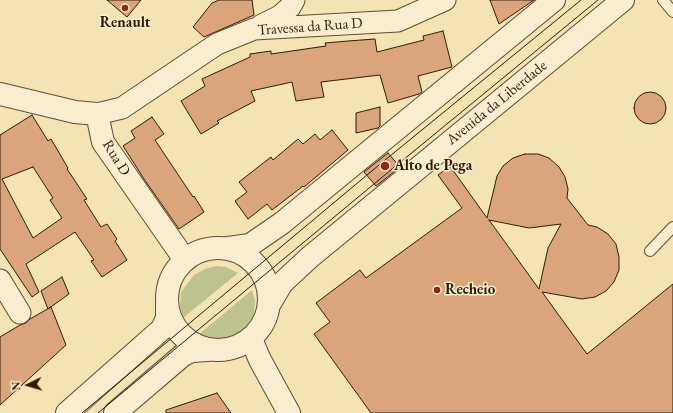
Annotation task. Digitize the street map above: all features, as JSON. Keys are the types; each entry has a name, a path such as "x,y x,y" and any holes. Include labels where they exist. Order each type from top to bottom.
{"street":[{"path":"254,29 280,16 290,8 294,0"},
{"name":"Travessa da Rua D","path":"97,114 122,108 218,44 254,29 398,21 444,0"},
{"path":"67,413 162,329 167,318 168,288 174,272 185,260 200,251 250,245 282,223 554,0"},
{"name":"Avenida da Liberdade","path":"269,305 282,283 310,257 623,0"},
{"path":"0,94 75,112 97,114"},
{"name":"Rua D","path":"97,114 103,142 185,260"},
{"path":"115,413 183,355 192,351 223,351 238,347 251,339 260,330 266,318 269,305 269,293 266,281 261,270 253,261 243,254 228,248"},
{"path":"0,280 20,313"},
{"path":"167,305 171,320 180,334 188,342 208,350"},
{"path":"251,339 260,360 289,413"}],"lane":[{"path":"663,0 673,12"},
{"path":"650,252 673,227"}],"green space":[{"path":"216,266 226,267 238,273 183,318 180,307 181,292 194,275 205,269"},
{"path":"252,290 255,301 254,315 249,326 243,333 234,340 222,341 204,339 198,335"}],"building":[{"name":"Renault","path":"107,0 141,0 127,17"},
{"path":"219,0 252,0 254,15 204,37 193,27 212,3"},
{"path":"490,0 534,0 499,24"},
{"path":"443,31 452,67 418,76 422,92 388,103 380,75 321,82 324,97 296,101 292,82 251,91 255,101 217,121 219,123 201,134 181,101 205,86 202,79 250,57 250,54 271,51 271,54 326,46 325,43 375,39 377,52 424,40 423,36"},
{"path":"647,92 653,92 663,99 666,108 665,114 659,121 653,124 647,124 637,117 634,111 634,105 641,95"},
{"path":"380,107 380,126 378,128 356,133 356,113"},
{"path":"32,115 48,141 51,139 68,168 67,169 87,199 84,200 101,227 107,224 117,239 115,241 127,260 102,277 91,261 94,260 75,232 26,264 39,292 32,297 0,249 0,135","holes":["33,167 53,198 50,200 62,218 33,238 2,179"]},
{"path":"152,117 164,134 155,140 204,212 179,229 123,146 135,138 131,131"},
{"path":"332,130 348,150 304,187 303,186 272,210 267,204 248,219 235,201 247,192 239,182 271,157 273,160 298,139 303,144 315,134 320,140"},
{"path":"388,153 400,167 376,186 364,172"},
{"name":"Recheio","path":"525,154 538,154 549,158 559,167 565,177 568,189 567,198 588,225 597,227 608,234 616,244 619,257 619,270 614,282 606,291 595,297 582,299 542,292 587,354 673,284 673,413 371,413 314,334 330,322 316,303 360,270 366,278 462,208 438,175 450,166 487,218 497,176 503,166 513,158","holes":["489,220 529,228 561,224 548,248 539,289"]},
{"path":"62,277 69,294 48,309 41,291"},
{"path":"51,307 66,345 0,405 0,337"},
{"path":"217,393 231,413 166,413 166,410"}],"tram line":[{"path":"82,413 379,165 581,0"},
{"path":"98,413 598,0"}],"place":[{"name":"Renault","path":"125,8"},
{"name":"Alto de Pega","path":"385,166"},
{"name":"Recheio","path":"437,290"}]}
